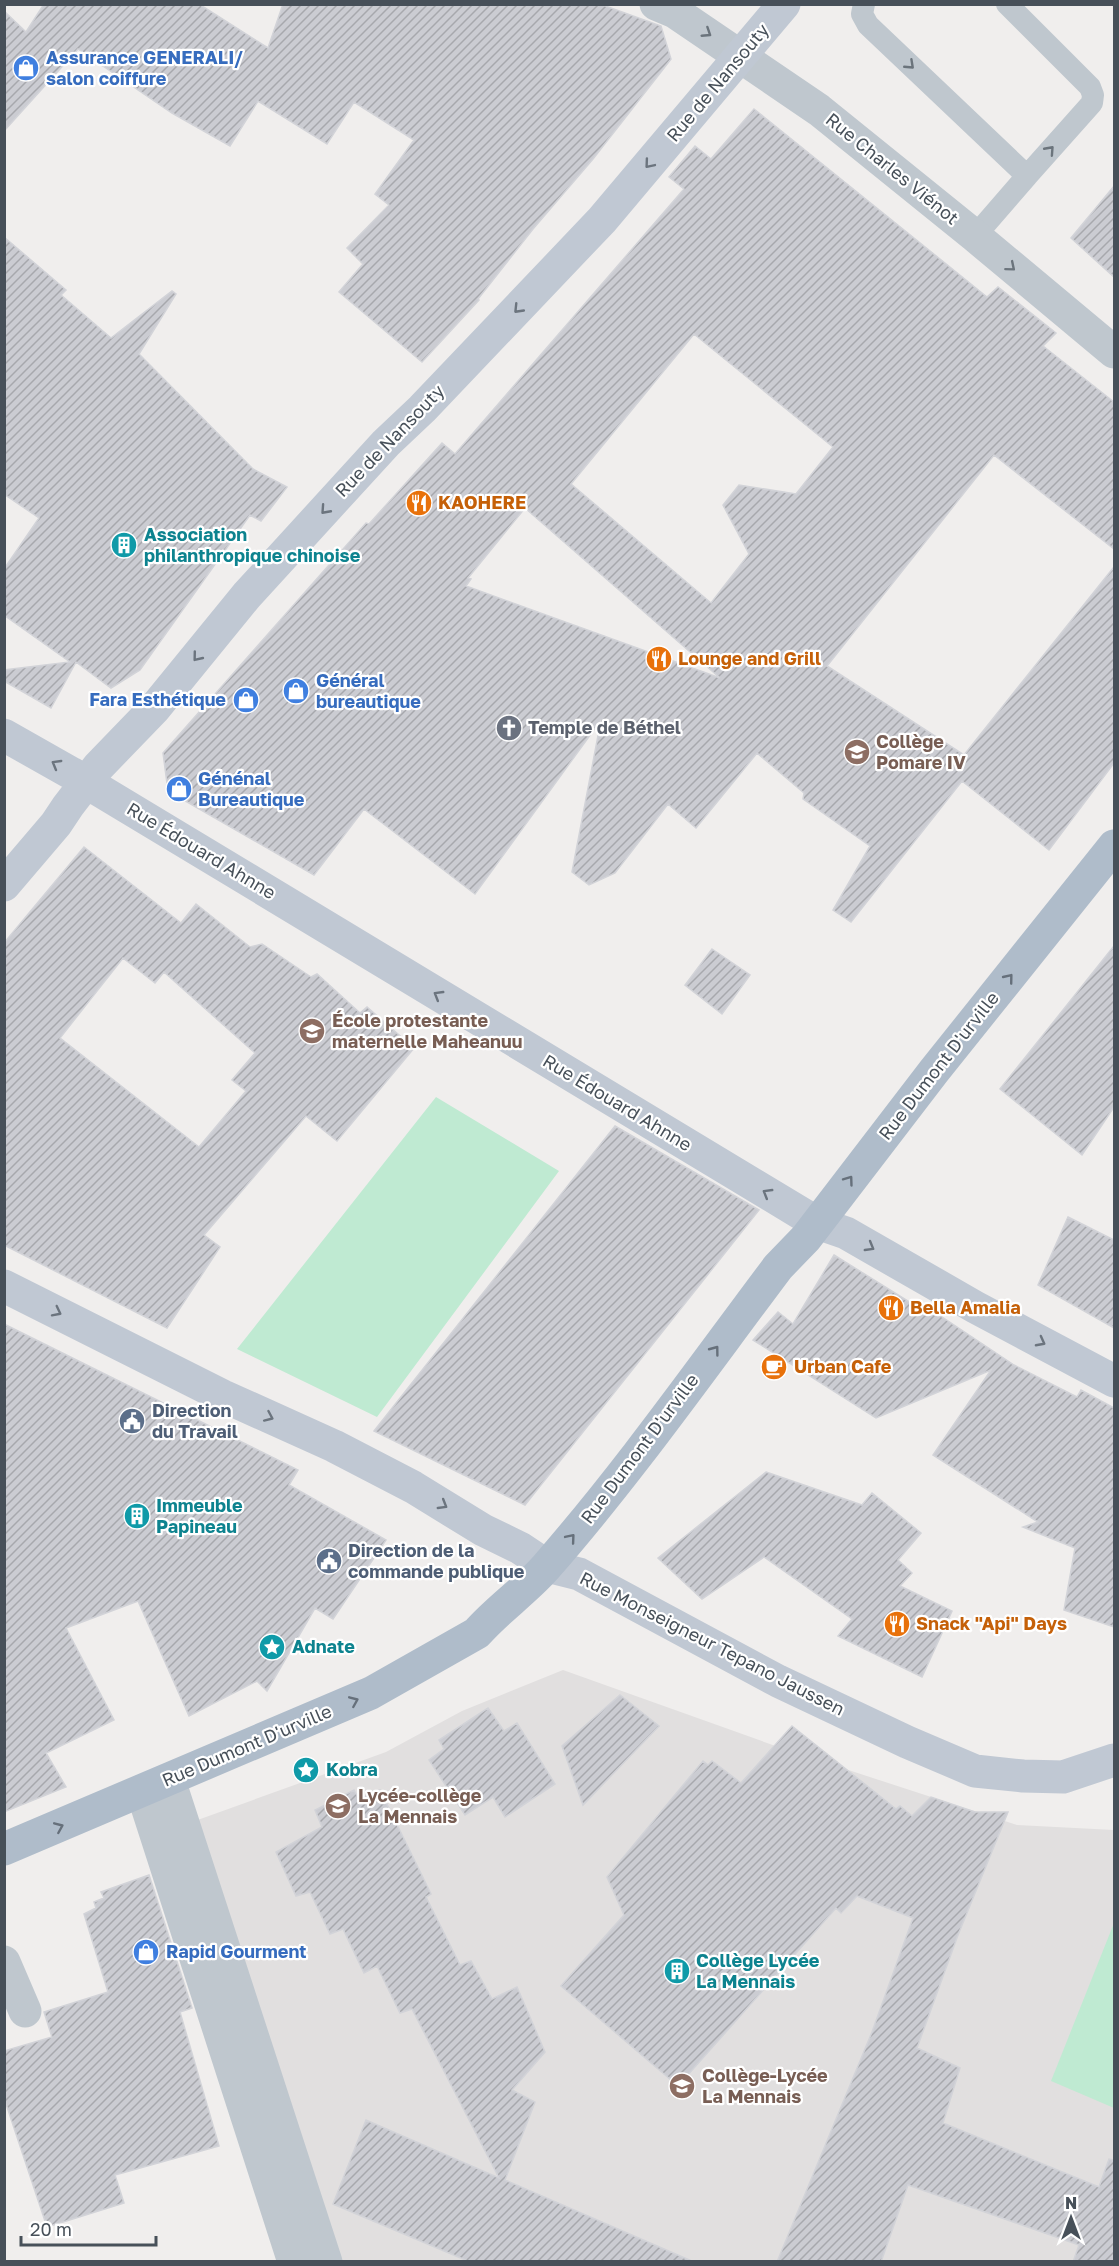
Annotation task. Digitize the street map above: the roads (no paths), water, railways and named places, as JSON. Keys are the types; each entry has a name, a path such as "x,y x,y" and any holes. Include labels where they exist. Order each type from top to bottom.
{"main road":[{"name":"Rue Dumont D'urville","path":"4,1849 381,1688 477,1633 490,1618 533,1582 601,1502 778,1267 817,1223 1114,846"}],"street":[{"name":"Rue Charles Viénot","path":"656,4 675,12 819,110 1114,352"},
{"name":"Rue de Nansouty","path":"4,885 56,824 85,782 154,709 248,595 386,443 422,409 602,220 783,4"},
{"name":"Rue Édouard Ahnne","path":"4,735 817,1223 846,1233 975,1307 1114,1381"},
{"name":"Rue Monseigneur Tepano Jaussen","path":"4,1286 223,1396 354,1457 414,1488 483,1530 520,1548 547,1566 579,1574 778,1681 907,1742 975,1771 1023,1776 1063,1777 1114,1760"},
{"path":"155,1786 294,2262"},
{"path":"155,1786 326,2262"},
{"path":"4,1962 25,2010"}],"lane":[{"path":"864,4 862,14 868,25 1027,176"},
{"path":"975,236 1092,103 1094,95 1090,87 1007,4"}],"place":[{"name":"Assurance GENERALI/ salon coiffure","path":"26,68"},
{"name":"KAOHERE","path":"419,503"},
{"name":"Association philanthropique chinoise","path":"124,545"},
{"name":"Lounge and Grill","path":"659,659"},
{"name":"Général bureautique","path":"296,691"},
{"name":"Fara Esthétique","path":"246,700"},
{"name":"Temple de Béthel","path":"509,728"},
{"name":"Collège Pomare IV","path":"857,752"},
{"name":"Génénal Bureautique","path":"179,789"},
{"name":"École protestante maternelle Maheanuu","path":"312,1031"},
{"name":"Bella Amalia","path":"891,1308"},
{"name":"Urban Cafe","path":"774,1367"},
{"name":"Direction du Travail","path":"132,1421"},
{"name":"Immeuble Papineau","path":"137,1516"},
{"name":"Direction de la commande publique","path":"329,1561"},
{"name":"Snack \"Api\" Days","path":"897,1624"},
{"name":"Adnate","path":"272,1647"},
{"name":"Kobra","path":"306,1770"},
{"name":"Lycée-collège La Mennais","path":"338,1806"},
{"name":"Rapid Gourment","path":"146,1952"},
{"name":"Collège Lycée La Mennais","path":"677,1971"},
{"name":"Collège-Lycée La Mennais","path":"682,2086"}]}
